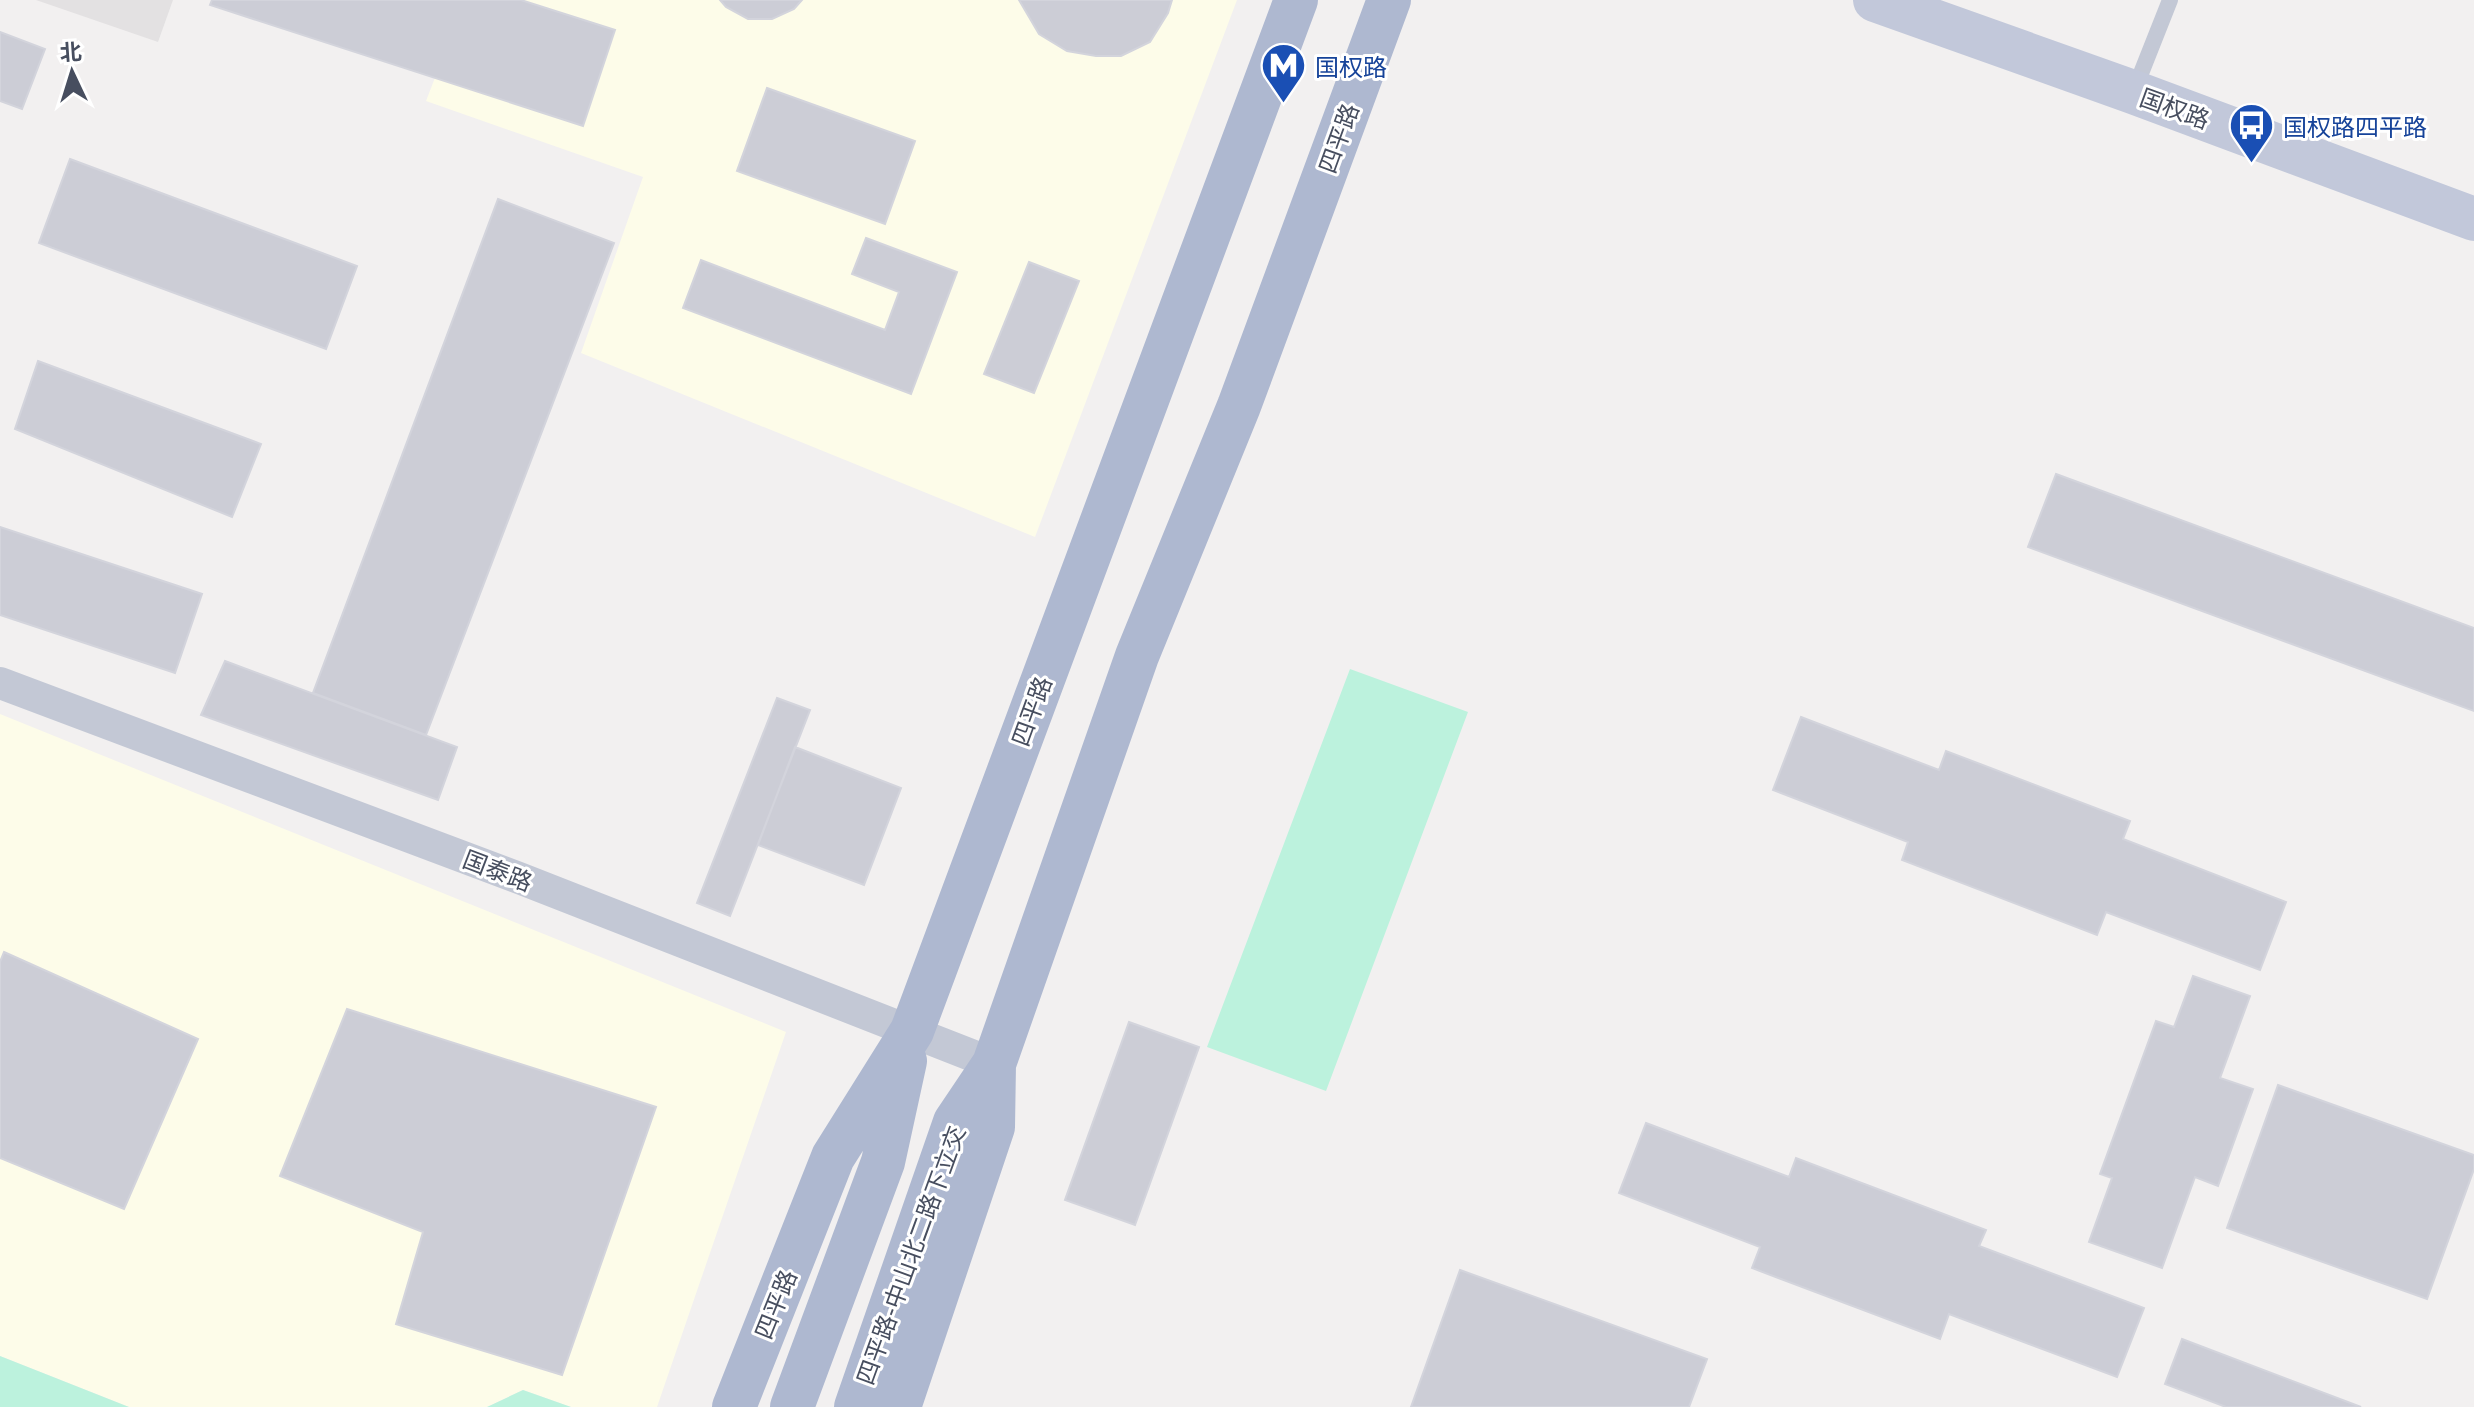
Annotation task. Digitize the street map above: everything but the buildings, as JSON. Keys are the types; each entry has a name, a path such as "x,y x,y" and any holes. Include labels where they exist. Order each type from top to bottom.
{"main road":[{"name":"四平路","path":"734,1407 833,1157 912,1031 1296,0"},
{"name":"四平路","path":"899,1407 993,1127 994,1064 1137,656 1239,406 1389,0"},
{"path":"792,1407 883,1162 912,1031"},
{"name":"四平路-中山北二路下立交","path":"856,1407 955,1122 994,1064"}],"street":[{"name":"国权路","path":"1875,0 2474,219"},
{"name":"国泰路","path":"0,683 519,878 994,1064"}],"lane":[{"path":"2133,92 2170,0"}],"shaded area":[{"path":"36,0 173,0 158,42"},
{"path":"465,0 1237,0 1035,537 581,353 643,177 426,101"},
{"path":"0,714 786,1032 657,1407 571,1407 523,1390 487,1407 129,1407 0,1356"}],"green space":[{"path":"1350,669 1468,712 1326,1091 1207,1047"},
{"path":"0,1356 129,1407 0,1407"},
{"path":"523,1390 571,1407 487,1407"}],"place":[{"name":"国权路","path":"1284,105"},
{"name":"国权路四平路","path":"2252,165"}]}
